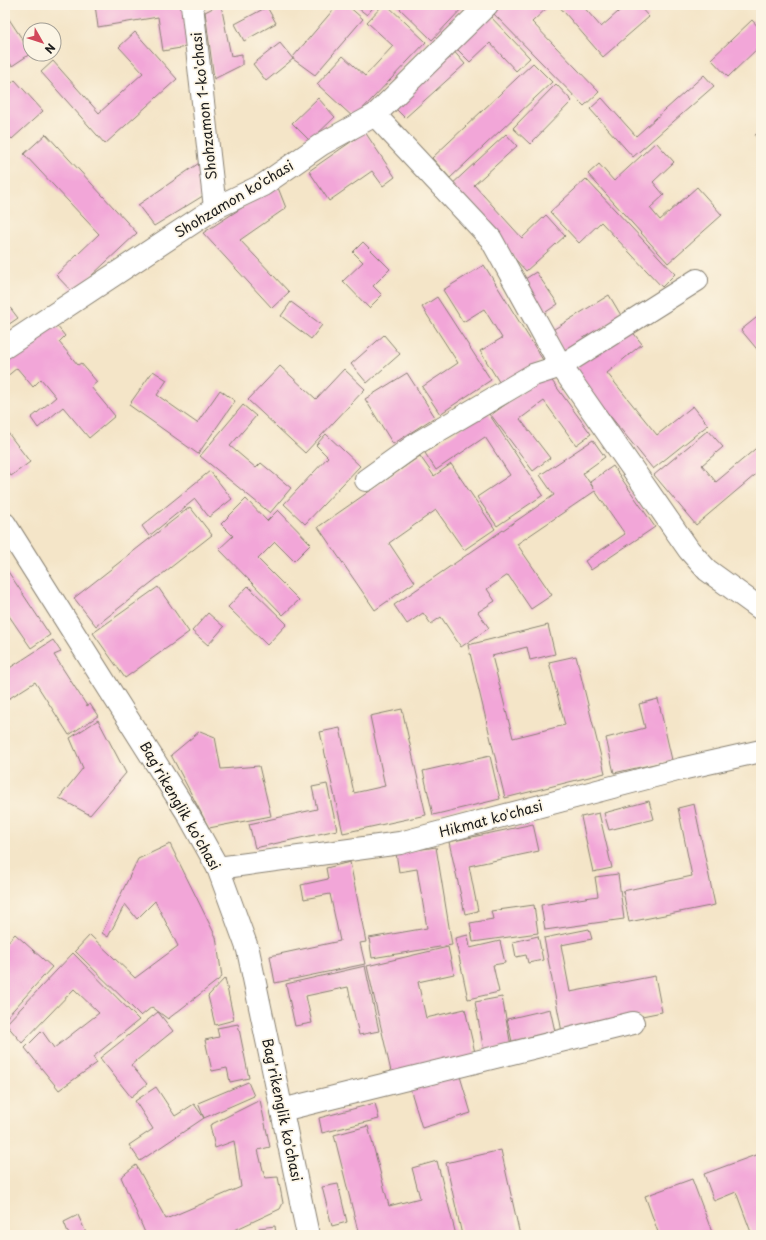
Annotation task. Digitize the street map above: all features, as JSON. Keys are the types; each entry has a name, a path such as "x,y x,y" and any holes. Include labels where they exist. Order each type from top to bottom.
{"street":[{"name":"Shohzamon 1-ko'chasi","path":"192,5 215,208"},
{"name":"Shohzamon ko'chasi","path":"5,347 215,208 263,185 322,144 375,115 486,5"},
{"path":"375,115 491,239 561,366 689,550 707,570 761,609"},
{"path":"366,480 419,442 533,375 561,366 697,280"},
{"name":"Bag'rikenglik ko'chasi","path":"7,531 188,814 218,868 248,950 308,1235"},
{"name":"Hikmat ko'chasi","path":"218,868 400,843 680,769 761,751"},
{"path":"282,1110 633,1023"}],"building":[{"path":"95,5 185,5 192,46 163,51 158,17 98,27"},
{"path":"221,5 231,56 242,54 242,65 214,79 205,12"},
{"path":"328,5 347,5 363,19 315,75 293,59 293,57 333,10"},
{"path":"354,5 375,5 367,15"},
{"path":"383,5 387,5 426,42 354,118 317,84 343,56 365,76 393,46 367,22"},
{"path":"396,5 465,5 432,40"},
{"path":"495,5 550,5 532,22 599,92 584,106 490,10"},
{"path":"558,5 582,5 601,27 626,5 638,5 649,17 603,57"},
{"path":"267,7 276,23 244,41 235,24"},
{"path":"5,13 22,39 22,59 12,66 5,55"},
{"path":"488,14 530,58 516,71 490,43 470,62 454,46"},
{"path":"752,20 761,30 761,45 728,77 711,59"},
{"path":"135,32 177,79 105,144 41,72 52,62 54,62 99,113 143,73 119,47"},
{"path":"280,43 293,59 266,81 253,64"},
{"path":"451,48 465,64 405,118 390,103"},
{"path":"533,63 552,82 450,178 432,158"},
{"path":"704,75 714,86 633,157 590,109 602,98 636,136"},
{"path":"15,80 43,111 12,139 5,132 5,89"},
{"path":"556,84 572,101 530,144 513,128"},
{"path":"318,98 335,117 310,141 292,123"},
{"path":"761,131 761,145 755,135"},
{"path":"365,132 395,177 383,186 372,171 329,201 309,171"},
{"path":"46,134 137,233 73,293 56,275 99,234 24,154"},
{"path":"506,134 517,146 474,185 522,238 546,215 565,236 526,271 449,187"},
{"path":"656,142 674,162 653,182 664,195 650,208 660,220 697,187 722,215 668,263 588,174 599,164 614,181"},
{"path":"202,161 206,194 154,226 138,205"},
{"path":"586,179 675,274 662,287 601,222 579,243 550,212"},
{"path":"277,185 286,208 240,240 289,292 272,308 203,233"},
{"path":"363,242 390,269 373,286 382,295 369,308 343,281 363,262 353,252"},
{"path":"484,265 543,360 501,385 480,351 502,338 484,309 463,322 443,290"},
{"path":"536,272 558,304 540,316 519,283"},
{"path":"609,295 622,317 564,352 551,331"},
{"path":"437,297 491,380 440,414 422,387 458,363 422,307"},
{"path":"5,301 18,318 5,327"},
{"path":"291,302 322,325 311,339 281,316"},
{"path":"761,314 761,354 741,330"},
{"path":"53,321 65,336 59,342 78,365 81,363 97,382 91,387 115,416 89,438 63,407 38,428 31,418 56,397 41,379 33,387 17,368 5,378 5,361"},
{"path":"628,326 642,344 607,373 657,435 693,406 708,425 653,469 573,370"},
{"path":"384,335 400,354 367,383 351,364"},
{"path":"280,366 316,399 344,369 365,389 305,453 248,400"},
{"path":"153,371 167,380 157,395 197,423 220,390 235,401 198,454 129,405"},
{"path":"407,373 435,417 393,444 365,399"},
{"path":"547,374 591,434 576,445 544,401 520,419 550,458 533,471 491,415"},
{"path":"243,405 256,416 230,446 256,468 261,463 291,488 270,513 200,456"},
{"path":"487,411 543,495 497,526 477,497 510,475 485,437 436,470 425,453"},
{"path":"5,429 30,462 11,476 5,468"},
{"path":"708,430 723,447 702,465 716,482 761,444 761,470 696,525 654,475"},
{"path":"326,434 360,466 305,524 284,504 328,457 316,445"},
{"path":"593,440 605,457 583,473 594,489 590,482 613,466 655,527 591,570 585,561 625,534 595,491 517,544 552,595 531,609 508,575 487,589 495,601 478,612 489,628 461,647 441,617 431,624 423,613 407,624 394,605 554,495 540,475"},
{"path":"420,456 434,476 451,464 495,529 464,550 436,510 389,543 415,582 375,610 318,527"},
{"path":"210,471 232,499 209,517 195,499 149,536 142,526"},
{"path":"246,499 267,521 278,510 311,544 294,561 275,542 258,559 299,600 283,615 219,549 233,536 221,524"},
{"path":"190,507 212,535 96,626 74,598"},
{"path":"5,567 50,635 31,648 5,610"},
{"path":"248,586 287,624 267,645 228,607"},
{"path":"158,587 189,632 125,678 93,633"},
{"path":"208,613 224,627 208,645 192,631"},
{"path":"548,625 555,654 530,660 527,647 492,656 513,738 565,725 549,662 576,656 605,773 505,798 468,645"},
{"path":"53,640 61,652 54,655 87,706 90,704 98,716 69,735 35,682 5,701 5,671"},
{"path":"658,699 672,760 614,773 606,738 645,728 639,704"},
{"path":"402,709 426,815 343,833 320,732 340,728 354,793 385,786 370,716"},
{"path":"98,720 126,773 90,815 59,798 83,768 70,738"},
{"path":"200,731 215,737 221,769 259,766 271,816 209,828 171,755"},
{"path":"490,756 500,799 433,815 423,771"},
{"path":"327,784 337,830 255,848 249,824 317,809 312,787"},
{"path":"649,801 654,819 609,830 604,813"},
{"path":"694,804 715,905 629,922 623,891 692,876 678,808"},
{"path":"599,813 612,868 593,872 581,817"},
{"path":"533,824 539,851 469,866 478,911 465,914 449,842"},
{"path":"170,844 216,937 222,977 168,1019 152,1007 141,1016 75,951 90,935 135,978 178,946 155,901 137,919 125,904 108,937 102,933 138,859"},
{"path":"436,847 452,945 372,958 369,938 427,928 417,869 399,872 396,853"},
{"path":"350,862 366,942 360,943 365,964 275,983 270,956 340,941 330,894 304,899 301,885 328,879 326,868"},
{"path":"618,874 624,919 545,930 541,905 598,896 595,877"},
{"path":"534,905 538,933 473,942 470,923 493,919 491,911"},
{"path":"589,929 592,939 561,945 570,992 655,976 662,1012 562,1032 544,938"},
{"path":"15,934 52,967 5,1019 5,945"},
{"path":"468,935 470,948 500,941 505,963 493,965 499,992 468,999 455,938"},
{"path":"538,936 543,960 528,963 526,955 516,957 513,942"},
{"path":"448,947 454,974 418,982 426,1018 465,1009 476,1057 392,1076 367,966"},
{"path":"73,953 139,1020 93,1057 97,1063 59,1090 25,1048 42,1031 54,1048 99,1013 74,989 22,1043 6,1024"},
{"path":"365,966 379,1031 359,1035 348,987 306,996 312,1023 295,1026 286,984"},
{"path":"225,978 234,1020 215,1025 208,996"},
{"path":"502,997 511,1046 484,1051 475,1002"},
{"path":"550,1009 556,1036 513,1046 507,1019"},
{"path":"158,1012 173,1031 131,1065 147,1084 131,1097 100,1058"},
{"path":"238,1024 249,1078 230,1082 227,1068 212,1071 205,1040 219,1037 217,1028"},
{"path":"459,1073 471,1113 422,1128 410,1088"},
{"path":"248,1082 254,1096 204,1118 198,1103"},
{"path":"156,1087 175,1116 194,1104 204,1118 140,1161 129,1145 153,1129 135,1101"},
{"path":"260,1100 270,1147 258,1150 265,1178 278,1177 283,1203 280,1209 224,1235 146,1235 121,1177 136,1165 166,1219 241,1187 234,1141 215,1148 210,1125"},
{"path":"375,1103 379,1119 322,1133 319,1118"},
{"path":"368,1126 389,1206 420,1198 412,1168 437,1161 456,1235 359,1235 334,1135"},
{"path":"501,1150 520,1235 462,1235 446,1163"},
{"path":"761,1153 761,1235 752,1235 736,1192 714,1201 704,1174"},
{"path":"692,1179 713,1235 659,1235 645,1196"},
{"path":"338,1184 347,1222 332,1226 322,1187"},
{"path":"78,1215 87,1235 69,1235 64,1222"},
{"path":"275,1226 276,1235 260,1235 259,1228"}]}
